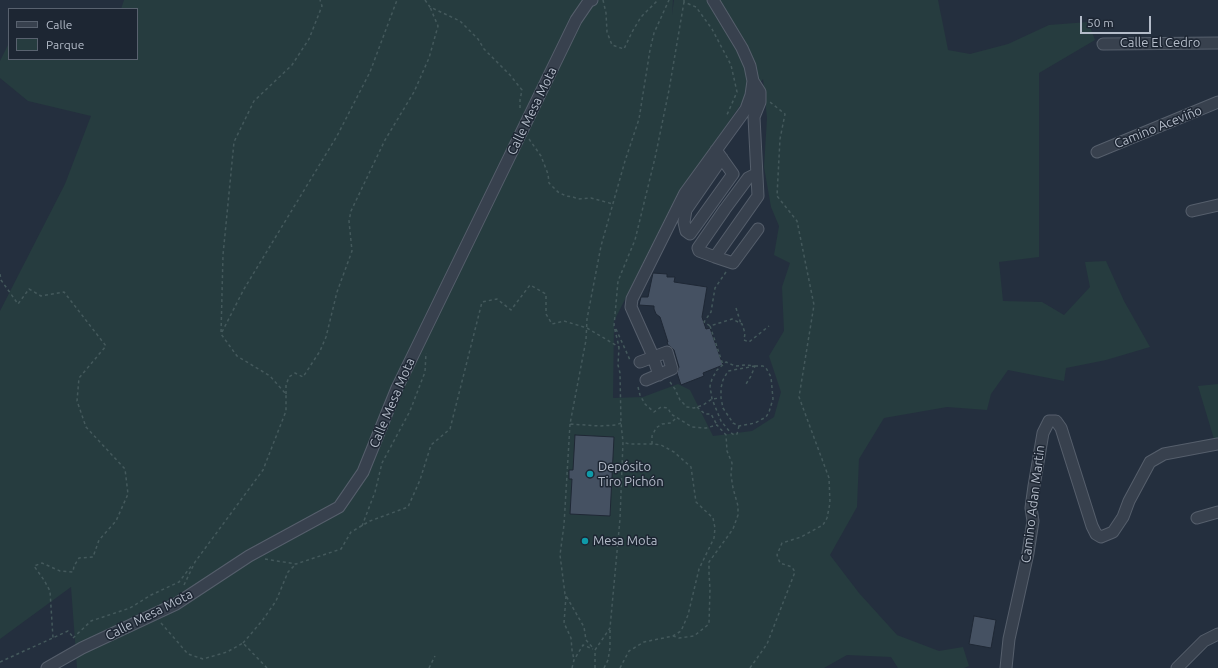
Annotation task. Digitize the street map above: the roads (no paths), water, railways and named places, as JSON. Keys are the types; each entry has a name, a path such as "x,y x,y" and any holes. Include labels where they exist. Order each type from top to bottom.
{"street":[{"name":"Calle Mesa Mota","path":"47,668 82,648 176,604 249,556 339,507 363,472 397,388 576,20 589,1 592,0"},
{"path":"713,0 742,48 750,66 753,81 751,95 746,109 719,154 686,210 684,222 686,231 690,234 733,174 719,154"},
{"name":"Calle El Cedro","path":"1103,44 1218,43"},
{"path":"715,257 758,196 754,118 760,102 760,92 753,81"},
{"name":"Camino Aceviño","path":"1097,152 1218,102"},
{"path":"653,356 631,307 632,299 686,193 719,154"},
{"path":"756,174 748,178 698,248 699,251 733,262 758,229"},
{"path":"1192,211 1218,205"},
{"path":"635,361 667,352 672,369 642,383"},
{"name":"Camino Adan Martin","path":"1006,668 1009,639 1028,554 1033,521 1031,508 1043,433 1049,421 1056,421 1061,428 1092,526 1096,534 1101,537 1113,532 1123,517 1129,500 1150,462 1164,454 1218,444"},
{"path":"1197,518 1218,512"},
{"path":"1178,668 1204,641 1218,634"}],"place":[{"name":"Depósito Tiro Pichón","path":"590,474"},
{"name":"Mesa Mota","path":"585,541"}]}
